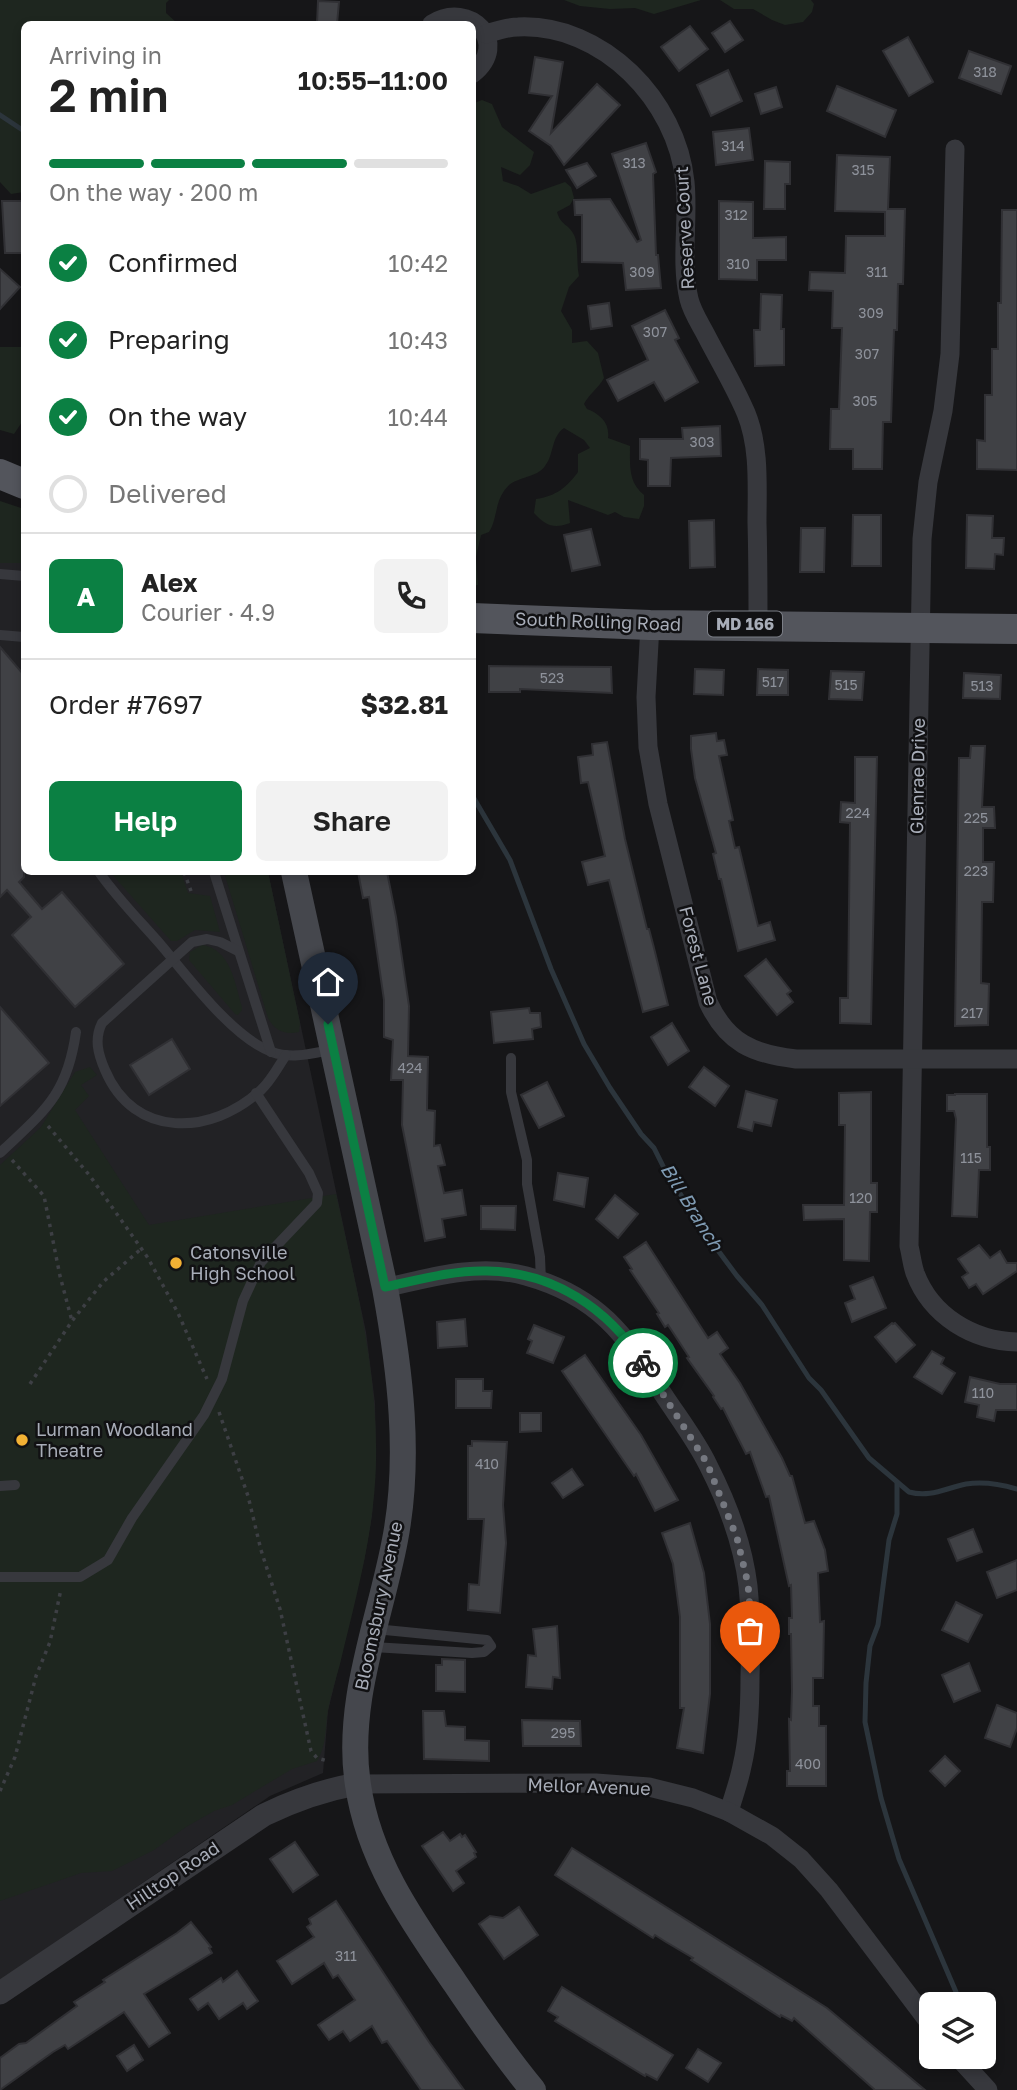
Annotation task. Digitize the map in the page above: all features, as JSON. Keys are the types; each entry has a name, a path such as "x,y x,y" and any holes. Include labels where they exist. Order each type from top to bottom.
{"main road":[{"path":"0,474 21,483"},
{"name":"South Rolling Road","path":"476,618 650,625 758,624 1017,629"},
{"name":"Bloomsbury Avenue","path":"295,875 385,1287 397,1357 402,1414 396,1538 358,1711 355,1748 357,1784 370,1836 386,1875 505,2056 533,2090"}],"street":[{"path":"436,21 443,16 457,13 475,19 486,34 489,47 487,58 476,71"},
{"name":"Reserve Court","path":"486,34 515,27 541,28 598,48 626,69 648,91 666,118 680,151 685,183 686,281 690,302 747,415 754,443 757,475 758,624"},
{"name":"Glenrae Drive","path":"955,149 950,354 922,539 909,1246 915,1272 927,1294 943,1313 965,1330 986,1339 1017,1342"},
{"name":"Forest Lane","path":"650,625 646,696 648,747 658,804 708,1002 717,1021 730,1036 747,1047 769,1055 796,1059 1017,1059"},
{"path":"385,1287 443,1275 486,1270 524,1275 556,1285 588,1304 617,1326 641,1359 707,1463 723,1497 737,1538 748,1584 751,1624 750,1721 743,1766 729,1812"},
{"name":"Mellor Avenue","path":"357,1784 596,1783 649,1787 694,1798 729,1812 772,1836 801,1859 829,1890 919,2009"},
{"name":"Hilltop Road","path":"0,1993 264,1815 295,1800 325,1790 357,1784"},
{"path":"969,2069 988,2090"}],"lane":[{"path":"0,575 21,576"},
{"path":"0,635 21,637"},
{"path":"102,875 231,1024 249,1039 271,1052 286,1055 301,1056 334,1049"},
{"path":"215,875 271,1052"},
{"path":"238,951 207,939 192,942 102,1023 97,1034 98,1050 112,1085 123,1101 145,1115 168,1124 190,1124 212,1119 241,1105 270,1079 286,1055"},
{"path":"1,1151 44,1112 62,1084 72,1062 76,1032"},
{"path":"511,1058 511,1092 527,1160 527,1184 540,1257 541,1281"},
{"path":"0,1577 80,1577 108,1560 132,1518 204,1415 222,1379 243,1301 261,1262 317,1203 318,1193 309,1173 256,1093"},
{"path":"0,1486 15,1485"},
{"path":"373,1638 487,1640 491,1646 484,1652 472,1653 373,1638"}],"path":[{"path":"185,875 191,891"},
{"path":"1,1151 44,1196 72,1321"},
{"path":"30,1384 72,1321 103,1282 141,1249"},
{"path":"0,1791 15,1757 36,1676 50,1642 64,1577"}],"shaded area":[{"path":"0,0 169,0 166,3 166,13 175,21 21,21 21,192 11,194 0,182"},
{"path":"564,0 701,0 654,14 635,8 580,6"},
{"path":"720,0 811,0 814,4 812,12 803,22 785,25 753,9 734,9"},
{"path":"482,100 492,104 502,127 534,152 530,165 520,175 501,167 503,181 531,194 565,182 571,187 574,198 570,205 557,212 576,239 579,276 569,287 561,311 572,330 572,343 587,341 598,353 604,378 584,404 603,420 608,438 630,446 631,473 635,485 644,495 644,506 639,519 624,517 615,512 608,515 568,500 570,523 555,526 538,517 534,513 536,499 549,496 565,487 578,472 578,454 590,448 584,440 564,428 557,436 545,466 536,474 513,482 501,496 492,527 489,532 481,535 476,557 476,102"},
{"path":"0,347 21,347 21,424 14,434 0,430"},
{"path":"0,501 21,508 21,563 0,563"},
{"name":"Catonsville High School","path":"0,502 21,509 21,875 269,875 366,1332 375,1403 376,1462 372,1516 364,1561 328,1711 323,1773 270,1796 0,1980"},
{"path":"113,875 182,875 188,893 210,896 220,932 195,930 177,941 171,941"},
{"path":"225,875 269,875 300,1023 299,1032 281,1031 268,1018"},
{"path":"202,945 220,953 226,960 242,1007 238,1015 189,960 190,952"},
{"name":"Catonsville High School","path":"90,1067 97,1075 81,1085 89,1096 75,1110 149,1225 336,1194 358,1293 369,1360 376,1427 375,1487 358,1589 329,1704 324,1743 317,1761 292,1769 232,1805 214,1811 186,1827 154,1850 112,1871 81,1873 0,1901 0,1165 41,1127 75,1072"}],"building":[{"path":"318,1 339,2 337,21 317,21"},
{"path":"730,21 743,40 725,52 712,33"},
{"path":"690,26 708,49 679,71 661,47"},
{"path":"908,37 933,82 909,96 883,51"},
{"path":"969,51 1011,66 1001,94 959,78"},
{"path":"535,57 563,62 551,133 597,84 620,105 564,165 551,146 529,131 552,96 529,93"},
{"path":"728,70 742,101 711,116 697,85"},
{"path":"837,86 896,110 885,137 827,111"},
{"path":"776,87 782,107 761,114 755,94"},
{"path":"749,128 753,160 716,165 713,132"},
{"path":"646,143 656,172 653,174 656,255 661,288 626,290 623,263 582,262 582,215 575,215 574,200 610,199 637,242 641,240 612,154"},
{"path":"837,155 890,157 888,209 905,209 903,284 898,284 897,330 894,330 891,422 883,422 882,469 853,469 853,449 830,449 831,409 839,409 842,328 832,328 833,291 809,290 810,272 845,273 846,236 885,236 885,212 835,211"},
{"path":"765,161 790,162 790,184 785,184 785,209 764,209"},
{"path":"587,163 596,176 577,188 566,170"},
{"path":"2,201 21,201 21,253 5,253"},
{"path":"719,201 753,202 753,238 786,237 786,260 757,260 757,280 719,279"},
{"path":"1002,210 1017,210 1017,470 977,469 977,440 985,441 985,395 992,395 992,349 998,349"},
{"path":"0,269 20,287 0,309"},
{"path":"761,294 782,295 784,365 755,366 754,330 760,330"},
{"path":"609,303 612,326 591,329 588,306"},
{"path":"665,310 679,338 675,340 698,382 665,401 654,382 618,401 607,380 648,360 632,326"},
{"path":"720,426 721,456 671,458 670,486 648,486 648,460 640,459 640,439 683,439 682,428"},
{"path":"853,515 881,515 881,566 852,566"},
{"path":"967,515 993,516 992,538 1004,538 1003,555 995,554 994,569 966,568"},
{"path":"714,520 715,567 690,568 689,521"},
{"path":"801,528 825,528 824,572 800,572"},
{"path":"591,529 600,565 572,571 564,535"},
{"path":"0,647 21,672 21,875 24,877 19,882 42,909 62,892 124,964 75,1007 12,935 31,917 7,890 0,897"},
{"path":"489,666 611,667 612,693 520,689 520,692 489,692"},
{"path":"695,669 724,670 723,695 694,694"},
{"path":"758,669 788,670 788,695 757,695"},
{"path":"831,671 864,672 862,700 829,699"},
{"path":"964,673 1001,675 1000,699 963,698"},
{"path":"716,733 717,741 724,740 727,755 719,756 733,820 729,821 735,848 739,847 758,926 770,922 775,940 738,951 713,854 716,853 695,778 691,749 691,736"},
{"path":"607,742 625,839 668,1005 643,1012 609,880 588,885 582,862 605,856 588,782 581,783 578,757 593,755 592,744"},
{"path":"971,746 985,746 982,807 994,807 995,828 983,828 983,862 994,862 993,902 982,902 981,983 989,984 988,1025 955,1026 959,758 970,758"},
{"path":"855,757 877,757 871,1024 840,1023 840,998 848,998 850,823 840,822 841,802 855,803"},
{"path":"359,875 388,875 409,1006 408,1056 428,1057 427,1110 435,1111 434,1146 440,1145 445,1165 438,1166 444,1193 462,1190 466,1215 442,1219 445,1237 425,1241 402,1125 403,1080 391,1080 393,1040 384,1037 384,1000 369,897 363,898"},
{"path":"766,959 791,991 787,994 793,1002 777,1015 745,976"},
{"path":"0,1007 49,1063 0,1106"},
{"path":"529,1008 530,1013 540,1013 541,1027 532,1029 533,1039 494,1043 491,1012"},
{"path":"672,1023 689,1051 668,1065 651,1037"},
{"path":"172,1039 190,1069 149,1095 130,1065"},
{"path":"704,1067 729,1086 715,1106 689,1087"},
{"path":"547,1082 564,1116 539,1128 521,1095"},
{"path":"746,1091 777,1100 771,1126 754,1122 752,1131 738,1127"},
{"path":"871,1092 871,1183 877,1183 877,1212 870,1212 869,1261 844,1260 844,1219 804,1220 803,1205 844,1205 845,1125 839,1125 839,1093"},
{"path":"987,1094 990,1170 979,1170 977,1217 952,1216 956,1119 954,1111 947,1111 947,1095"},
{"path":"558,1173 588,1178 584,1207 554,1200"},
{"path":"615,1195 638,1214 618,1238 596,1219"},
{"path":"481,1206 516,1206 515,1230 481,1229"},
{"path":"646,1242 708,1338 717,1332 728,1348 720,1354 740,1383 792,1476 805,1523 814,1521 825,1550 828,1571 818,1573 820,1622 824,1621 823,1678 813,1678 813,1706 819,1706 819,1726 826,1726 826,1786 787,1786 787,1771 790,1771 789,1719 791,1720 792,1691 789,1634 789,1618 792,1618 791,1585 789,1586 769,1496 766,1497 750,1452 746,1454 723,1408 721,1409 687,1358 689,1357 668,1325 665,1327 657,1314 659,1313 630,1270 632,1269 624,1257"},
{"path":"979,1245 990,1258 1000,1251 1007,1263 1017,1263 1017,1271 983,1294 976,1284 969,1288 962,1277 968,1273 958,1259"},
{"path":"873,1277 886,1308 852,1322 845,1303 855,1299 850,1286"},
{"path":"465,1319 467,1346 438,1348 437,1322"},
{"path":"892,1323 915,1345 896,1362 875,1337"},
{"path":"534,1325 564,1337 553,1363 527,1353 532,1341 528,1339"},
{"path":"932,1351 944,1358 941,1364 955,1373 942,1394 914,1377"},
{"path":"585,1355 641,1435 678,1500 655,1511 636,1474 634,1476 562,1371"},
{"path":"970,1377 1000,1384 1017,1384 1017,1410 996,1410 994,1421 977,1417 979,1405 965,1402"},
{"path":"456,1379 483,1379 483,1391 492,1391 491,1408 456,1408"},
{"path":"520,1413 541,1413 541,1431 520,1432"},
{"path":"472,1441 507,1442 503,1505 506,1543 500,1613 468,1610 469,1584 479,1585 484,1519 468,1519 468,1446 472,1446"},
{"path":"572,1469 583,1485 563,1498 552,1483"},
{"path":"690,1523 704,1573 710,1624 710,1694 703,1753 677,1748 684,1708 680,1708 680,1617 673,1564 662,1533"},
{"path":"973,1529 982,1552 957,1561 948,1539"},
{"path":"1017,1560 1017,1590 997,1598 987,1572"},
{"path":"956,1602 982,1615 968,1642 942,1630"},
{"path":"557,1626 560,1678 553,1677 552,1689 526,1687 528,1655 536,1656 533,1629"},
{"path":"442,1659 465,1660 465,1692 436,1691 436,1665 442,1665"},
{"path":"969,1663 980,1691 954,1702 942,1675"},
{"path":"997,1705 1017,1713 1017,1728 1010,1747 985,1738"},
{"path":"423,1711 444,1711 446,1726 465,1727 465,1740 489,1741 489,1761 424,1759"},
{"path":"522,1720 580,1721 581,1746 523,1746"},
{"path":"945,1756 960,1771 945,1786 930,1771"},
{"path":"443,1832 450,1841 460,1834 462,1837 465,1835 476,1852 476,1857 456,1871 464,1883 453,1891 422,1846"},
{"path":"295,1842 318,1875 293,1892 270,1859"},
{"path":"572,1848 827,2008 925,2090 875,2090 794,2018 792,2021 781,2015 780,2017 691,1960 693,1958 655,1935 653,1938 555,1875"},
{"path":"336,1901 464,2090 421,2090 387,2041 382,2043 372,2026 350,2041 343,2031 329,2040 318,2025 355,2000 338,1975 333,1978 324,1963 292,1984 277,1961 314,1937 307,1927 311,1924 309,1919"},
{"path":"519,1907 538,1935 504,1959 479,1924 490,1916 503,1918"},
{"path":"191,1922 211,1947 209,1948 212,1953 144,1994 170,2033 149,2047 124,2012 68,2049 65,2045 53,2052 0,2090 0,2058 19,2044 26,2043 77,2006 74,2002 105,1982 103,1980"},
{"path":"237,1971 258,2001 247,2009 243,2003 219,2019 208,2003 198,2010 190,1999 221,1978 223,1982"},
{"path":"562,1987 673,2055 657,2080 646,2074 645,2076 555,2021 558,2017 548,2011"},
{"path":"134,2045 143,2060 127,2071 117,2056"},
{"path":"698,2049 721,2063 708,2082 686,2068"}],"waterway":[{"name":"Bill Branch","path":"0,115 21,129"},
{"name":"Bill Branch","path":"476,802 510,860 551,969 584,1044 610,1088 641,1134 654,1148 666,1172 711,1241 762,1305 809,1378 821,1390 869,1458 909,1492 917,1494 979,1483 1017,1489"},
{"path":"897,1482 897,1514 889,1540 878,1625 870,1646 865,1722 881,1798 899,1859 956,1992"}],"way so far":[{"path":"643,1363 707,1463 723,1497 737,1538 748,1584 751,1624 750,1673"}],"place":[{"name":"Catonsville High School","path":"176,1263"},
{"name":"Lurman Woodland Theatre","path":"22,1440"}],"route":[{"path":"328,1024 385,1287 443,1275 486,1270 524,1275 556,1285 588,1304 617,1326 643,1363"}]}
